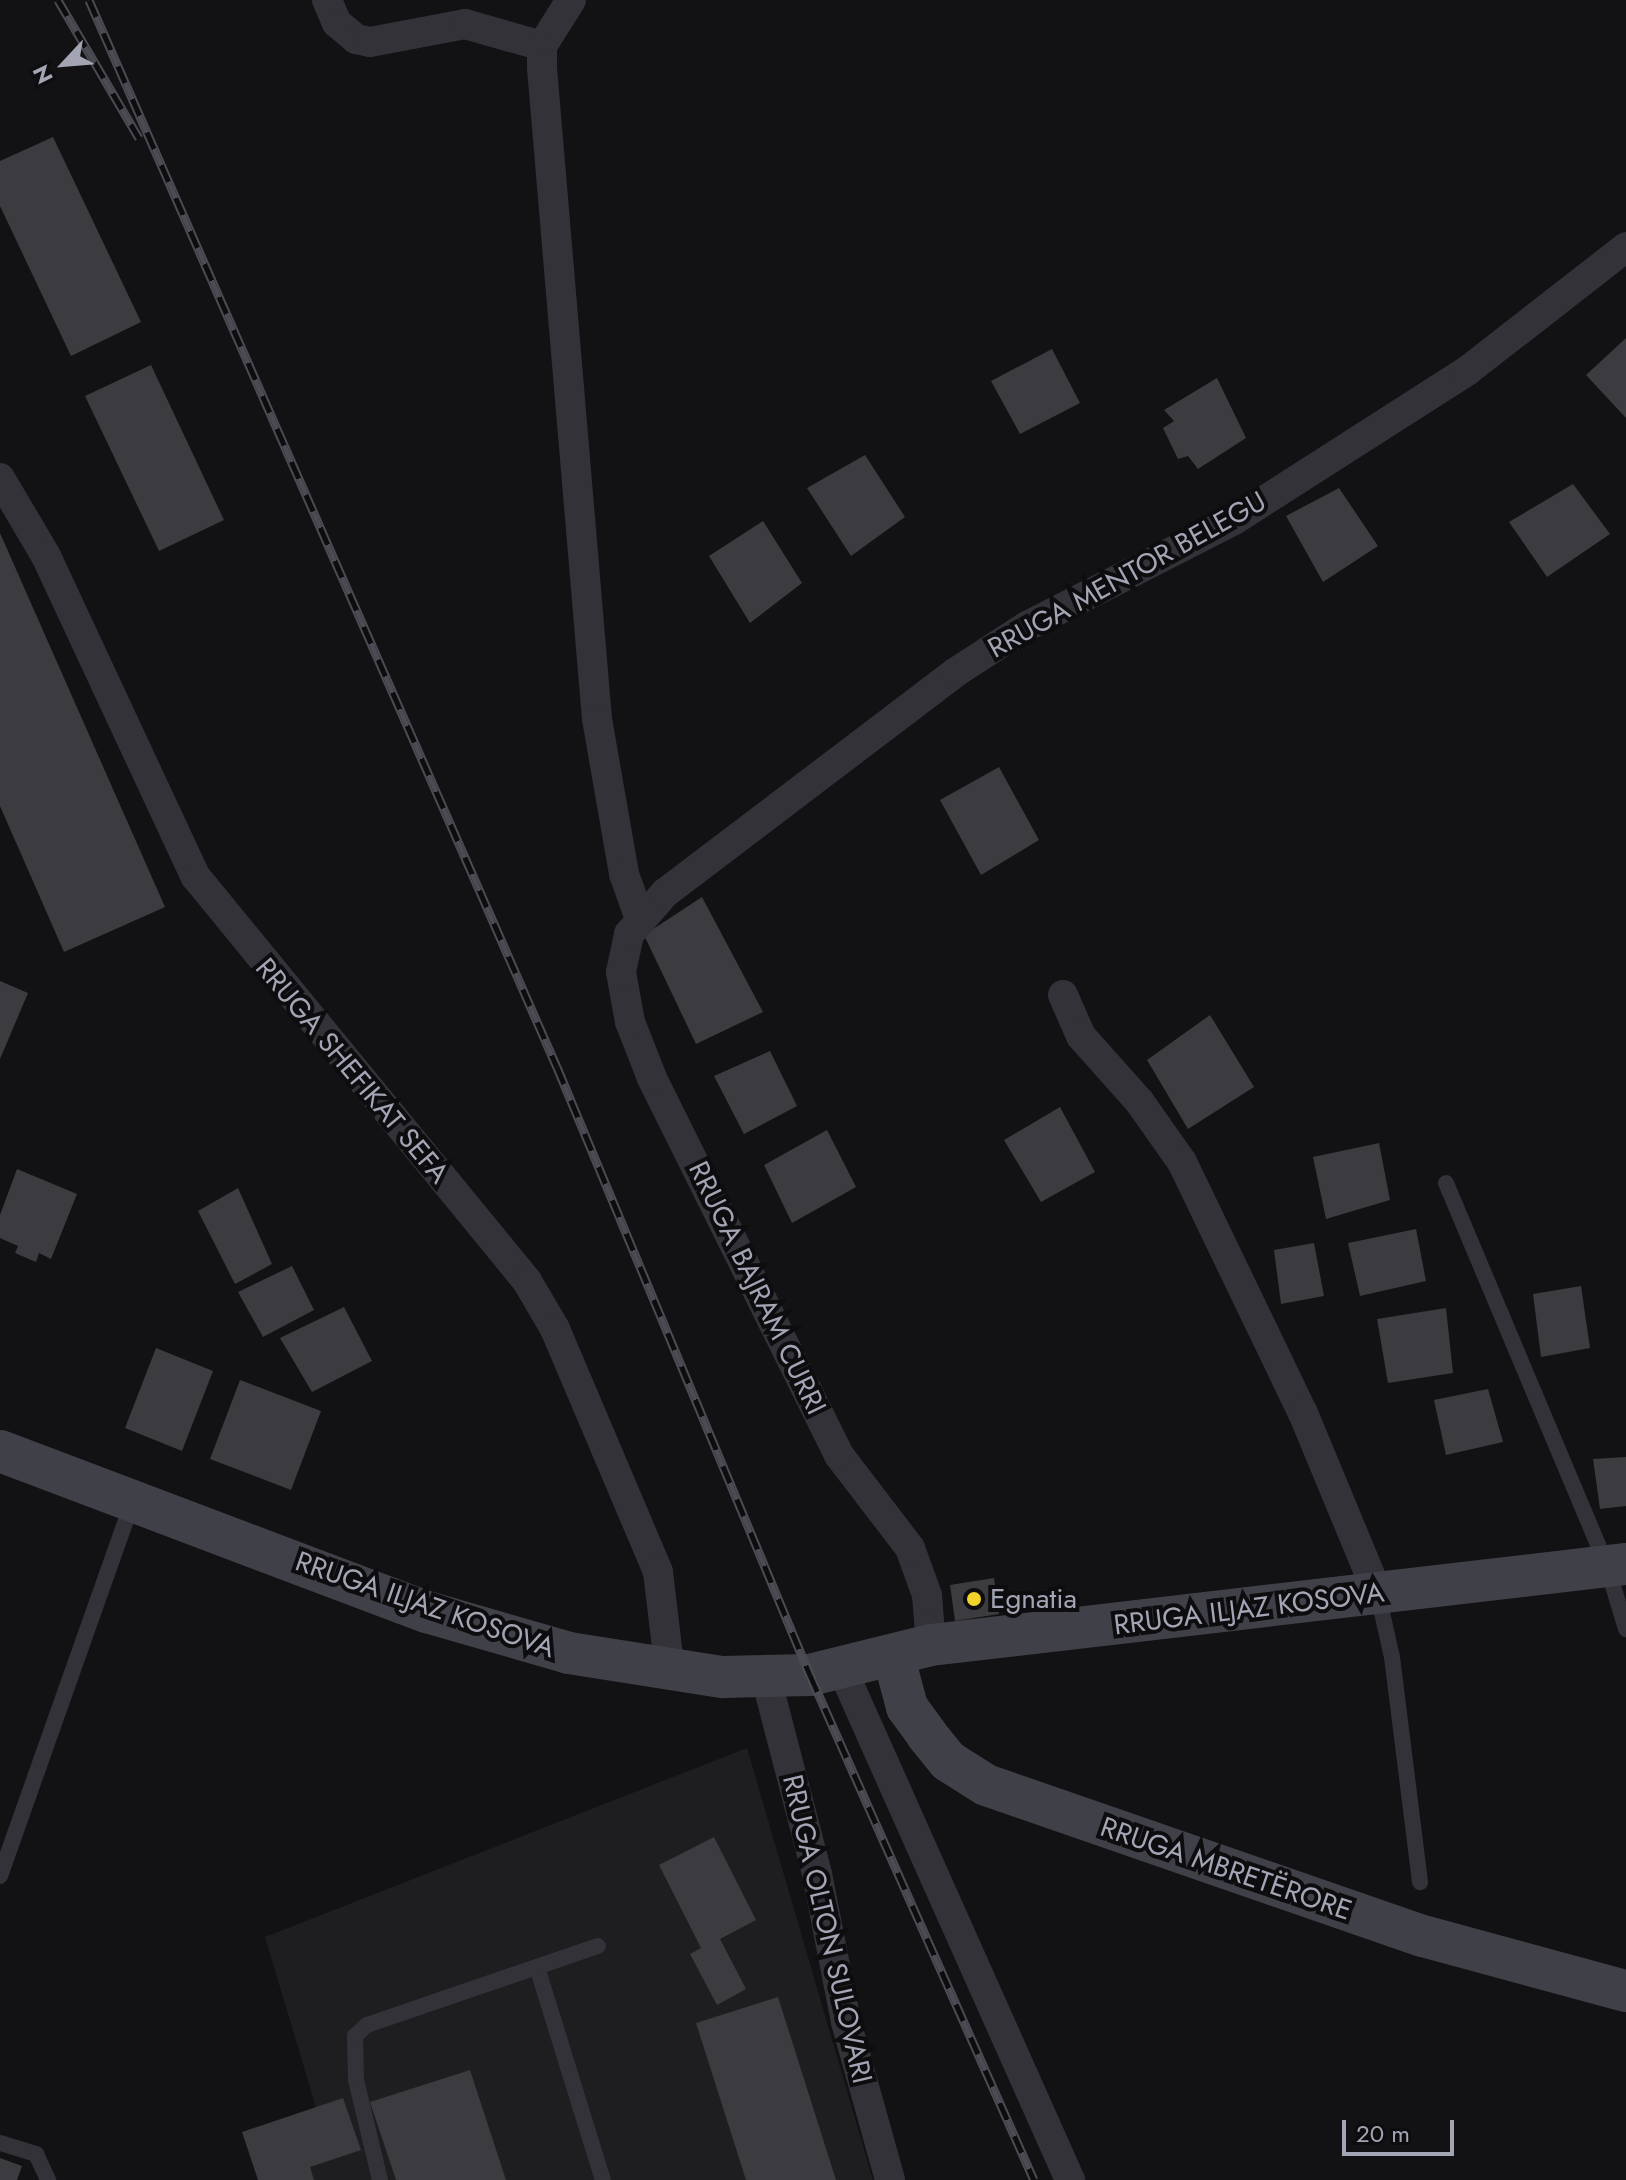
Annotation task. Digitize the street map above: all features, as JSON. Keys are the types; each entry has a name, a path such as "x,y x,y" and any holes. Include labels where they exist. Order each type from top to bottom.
{"street":[{"path":"327,0 337,23 356,39 370,42 465,24 542,46"},
{"path":"571,0 542,46 597,719 624,874 640,919"},
{"name":"RRUGA MENTOR BELEGU","path":"640,919 665,893 990,649 1234,520 1467,371 1626,247"},
{"name":"RRUGA SHEFIKAT SEFA","path":"0,478 46,556 196,877 527,1281 555,1329 658,1572 670,1672"},
{"name":"RRUGA BAJRAM CURRI","path":"640,919 629,934 622,963 630,1022 652,1078 839,1455 910,1548 927,1595 912,1652"},
{"path":"1063,995 1081,1036 1139,1101 1182,1162 1303,1413 1378,1594"},
{"name":"RRUGA ILJAZ KOSOVA","path":"0,1451 427,1612 569,1653 670,1672 766,1678 842,1669 912,1652 1616,1565"},
{"name":"RRUGA MBRETËRORE","path":"912,1652 907,1707 948,1761 986,1785 1423,1936 1626,1991"},
{"path":"842,1669 1070,2180"},
{"name":"RRUGA OLTON SULOVARI","path":"766,1678 817,1874 846,2022 890,2180"}],"lane":[{"path":"1446,1183 1616,1565 1626,1629"},
{"path":"0,1876 133,1501"},
{"path":"1378,1594 1392,1657 1420,1882"},
{"path":"380,2180 356,2080 355,2036 367,2025 598,1946"},
{"path":"537,1967 603,2180"},
{"path":"0,2143 36,2154 48,2180"}],"shaded area":[{"path":"747,1748 873,2180 263,2180 317,2111 265,1937"}],"building":[{"path":"53,137 141,322 71,356 0,206 0,161"},
{"path":"1626,338 1626,418 1586,375"},
{"path":"1052,349 1080,403 1020,434 991,381"},
{"path":"151,365 224,520 159,551 85,396"},
{"path":"1217,378 1246,438 1198,469 1188,456 1178,459 1163,428 1174,421 1164,410"},
{"path":"865,455 905,517 851,556 807,488"},
{"path":"1573,484 1610,534 1547,577 1509,522"},
{"path":"1339,488 1378,546 1323,582 1286,516"},
{"path":"763,521 802,583 750,623 709,556"},
{"path":"0,533 165,907 64,952 0,806"},
{"path":"999,767 1039,840 981,875 940,800"},
{"path":"702,897 763,1012 696,1044 644,935"},
{"path":"0,981 28,993 0,1059"},
{"path":"1210,1015 1254,1087 1188,1129 1147,1060"},
{"path":"770,1051 797,1106 744,1134 714,1076"},
{"path":"1060,1107 1095,1172 1041,1202 1004,1140"},
{"path":"827,1130 856,1187 792,1223 764,1165"},
{"path":"1379,1143 1390,1200 1326,1219 1313,1157"},
{"path":"17,1169 77,1194 51,1259 39,1253 36,1262 15,1253 18,1246 0,1238 0,1215"},
{"path":"238,1188 272,1264 235,1284 198,1211"},
{"path":"1416,1229 1426,1281 1360,1296 1348,1243"},
{"path":"1314,1243 1324,1296 1281,1304 1274,1250"},
{"path":"292,1266 314,1310 263,1337 238,1292"},
{"path":"1581,1286 1590,1348 1541,1357 1533,1294"},
{"path":"344,1307 372,1361 312,1392 280,1338"},
{"path":"1446,1308 1453,1373 1388,1383 1377,1319"},
{"path":"156,1348 213,1371 182,1451 125,1428"},
{"path":"240,1380 321,1411 291,1490 210,1459"},
{"path":"1488,1389 1503,1442 1446,1455 1434,1400"},
{"path":"1626,1457 1626,1506 1600,1509 1593,1459"},
{"name":"Egnatia","path":"994,1578 999,1614 955,1621 950,1585"},
{"path":"714,1837 756,1920 720,1939 746,1989 717,2005 690,1954 701,1948 659,1865"},
{"path":"778,1997 836,2180 746,2180 696,2023"},
{"path":"470,2070 506,2180 396,2180 370,2102"},
{"path":"343,2098 361,2150 310,2167 314,2180 258,2180 242,2132"},
{"path":"0,2158 22,2166 17,2180 0,2180"}],"railway":[{"path":"58,0 139,138"},
{"path":"89,0 557,1067 810,1675 1034,2180"}],"place":[{"name":"Egnatia","path":"974,1599"}]}
